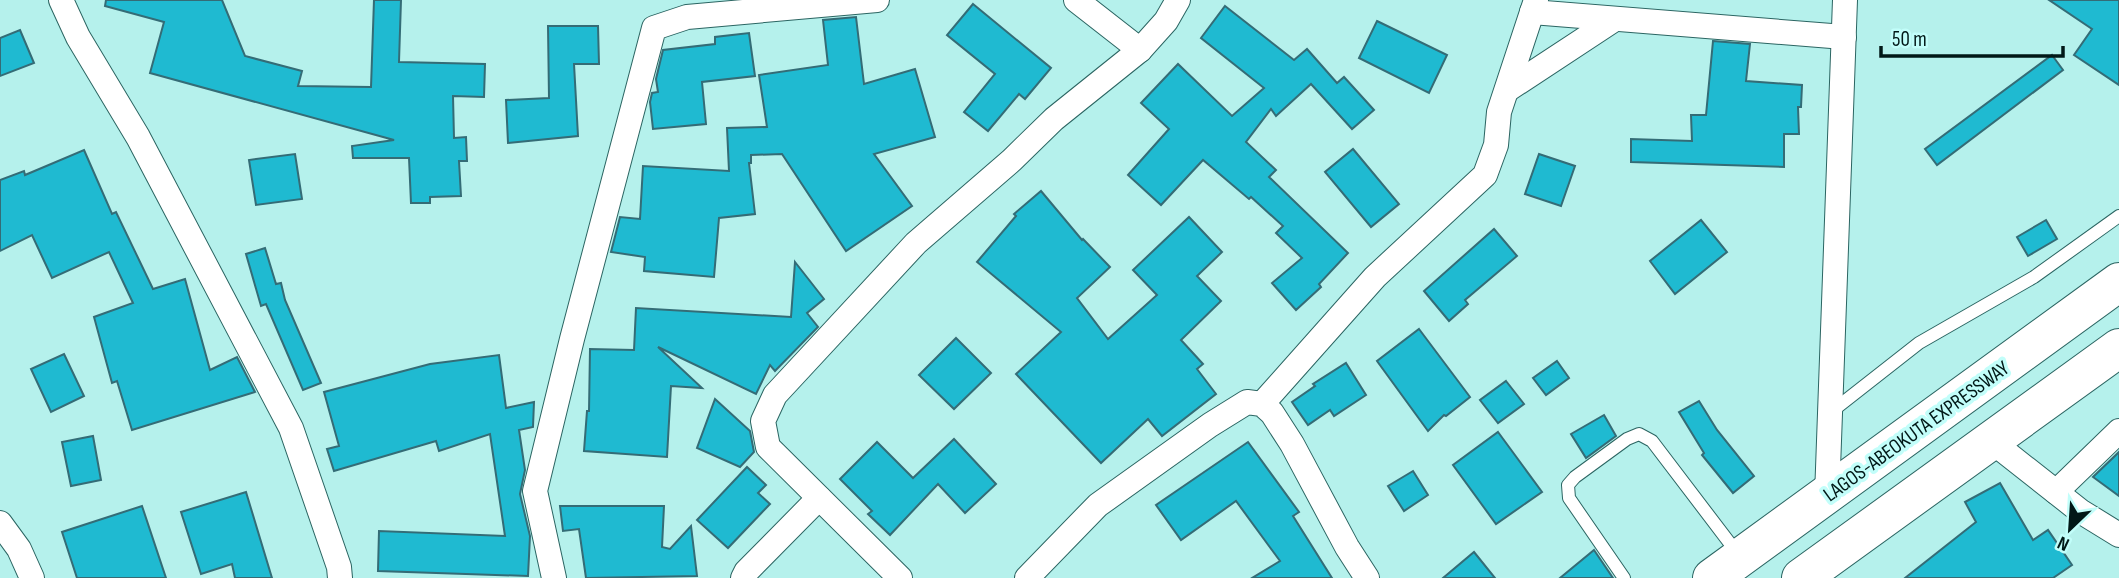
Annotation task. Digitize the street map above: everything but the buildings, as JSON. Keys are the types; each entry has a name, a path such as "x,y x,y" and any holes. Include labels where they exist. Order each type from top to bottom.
{"highway":[{"name":"LAGOS-ABEOKUTA EXPRESSWAY","path":"1726,568 2119,282"},
{"path":"1801,578 2119,348"}],"street":[{"path":"61,0 78,37 138,137 291,428 339,567 340,578"},
{"path":"554,578 535,491 654,28 687,17 877,0"},
{"path":"1076,0 1140,50"},
{"path":"900,578 768,447 763,421 775,395 916,243 1012,160 1054,119 1140,50 1166,21 1178,0"},
{"path":"1827,496 1845,0"},
{"path":"1262,404 1375,277 1485,175 1496,145 1499,112 1534,6 1615,19 1844,37"},
{"path":"1507,90 1615,19"},
{"path":"1027,578 1098,505 1210,425 1247,402 1262,404 1272,413 1292,444 1347,548 1367,578"},
{"path":"2056,492 2119,431"},
{"path":"1990,440 2080,511 2119,535"},
{"path":"743,578 819,498"},
{"path":"0,523 19,549 32,578"}],"lane":[{"path":"1830,413 1919,343 2034,277 2119,216"},
{"path":"1624,578 1569,498 1568,485 1616,447 1639,434 1652,441 1726,568"}]}
